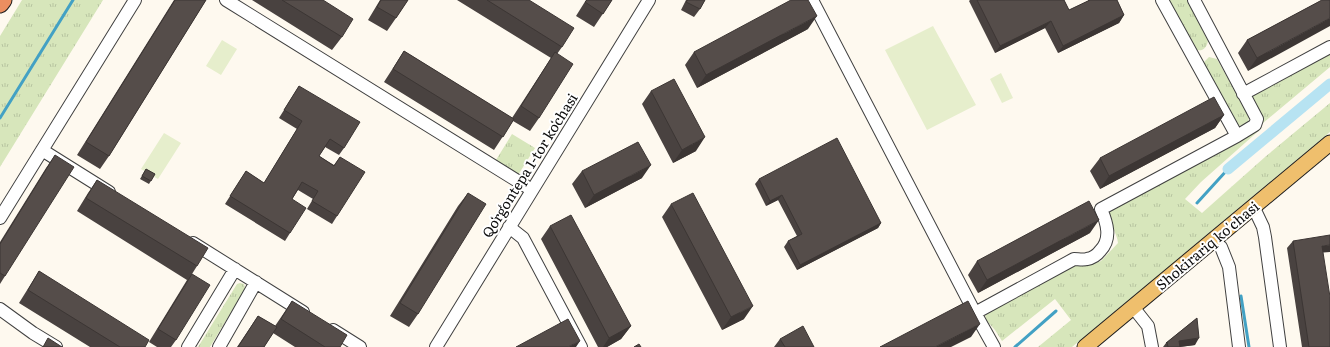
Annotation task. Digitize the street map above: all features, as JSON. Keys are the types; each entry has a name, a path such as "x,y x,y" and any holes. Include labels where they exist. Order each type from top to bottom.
{"highway":[{"path":"0,4 3,0"}],"main road":[{"name":"Shokirariq ko'chasi","path":"1101,347 1136,311 1255,211 1330,143"},
{"name":"Shokirariq ko'chasi","path":"1085,347 1136,311 1221,247 1255,211 1330,155"}],"street":[{"path":"0,218 135,0"},
{"path":"226,0 532,190"},
{"name":"Qoʻrgʻontepa 1-tor koʻchasi","path":"436,347 649,0"},
{"path":"812,0 975,313 989,346"},
{"path":"1162,0 1237,136"},
{"path":"975,313 1074,259 1088,259 1095,257 1106,246 1107,222 1101,209 1255,125 1257,119 1194,0"},
{"path":"1243,94 1330,47"},
{"path":"42,150 117,197"},
{"path":"1255,211 1263,226 1280,347"},
{"path":"509,227 523,238 581,347"},
{"path":"186,239 360,347"},
{"path":"1221,247 1229,267 1239,347"},
{"path":"188,347 235,269"},
{"path":"219,347 256,282"},
{"path":"0,309 33,333 56,347"},
{"path":"1136,311 1148,326 1152,347"}],"green space":[{"path":"22,0 103,0 0,167 0,36"},
{"path":"1168,0 1187,0 1208,41 1203,50 1194,49"},
{"path":"933,26 976,105 927,130 885,50"},
{"path":"222,40 237,49 221,75 206,66"},
{"path":"1330,52 1330,67 1263,123 1251,96"},
{"path":"1209,57 1217,59 1249,117 1248,122 1244,125 1237,126 1203,63"},
{"path":"1001,73 1013,98 1002,103 990,79"},
{"path":"1330,103 1330,132 1072,347 1038,347 1071,320 1055,299 1002,341 986,320 985,314 992,308 1010,301 1072,265 1087,266 1101,261 1118,243 1107,214 1111,208 1263,127 1201,182 1185,199 1202,213 1265,157"},
{"path":"164,133 181,143 158,179 141,169"},
{"path":"512,134 535,148 518,175 496,160"},
{"path":"237,284 244,284 245,289 210,347 198,347"}],"building":[{"path":"175,0 206,0 109,156 86,142"},
{"path":"282,0 323,0 353,19 342,37"},
{"path":"381,0 408,0 396,18 377,7"},
{"path":"487,0 529,0 574,28 562,47"},
{"path":"587,0 612,0 603,14 585,2"},
{"path":"688,0 705,0 700,9 686,2"},
{"path":"791,0 808,0 817,16 706,75 694,52"},
{"path":"977,0 1064,0 1069,10 1090,0 1117,0 1124,15 1063,46 1051,21 1000,46"},
{"path":"1322,0 1330,0 1330,18 1257,58 1247,40"},
{"path":"404,51 514,119 503,137 393,69"},
{"path":"555,52 573,64 539,118 521,106"},
{"path":"674,79 705,137 682,150 651,91"},
{"path":"299,86 360,122 344,148 330,139 319,156 334,166 340,157 365,172 337,216 312,201 318,191 302,182 292,199 306,208 290,233 230,196 246,171 264,183 302,121 284,110"},
{"path":"1214,97 1224,115 1109,176 1100,158"},
{"path":"837,138 881,223 800,265 788,241 802,234 782,195 770,201 759,179"},
{"path":"638,142 651,165 594,195 582,171"},
{"path":"55,155 74,167 5,276 0,273 0,244"},
{"path":"146,169 155,174 151,181 142,176"},
{"path":"97,180 208,248 197,266 86,198"},
{"path":"468,193 486,204 418,314 400,303"},
{"path":"693,193 753,306 731,317 671,204"},
{"path":"1089,201 1099,220 987,280 977,261"},
{"path":"571,215 631,326 609,338 550,226"},
{"path":"1330,235 1330,245 1322,246 1330,297 1330,347 1309,347 1293,241"},
{"path":"39,271 149,340 145,347 120,347 28,290"},
{"path":"192,274 210,285 176,340 158,329"},
{"path":"292,301 347,335 340,347 325,347 281,319"},
{"path":"968,301 980,324 935,347 880,347"},
{"path":"258,316 277,327 264,347 238,347"},
{"path":"1197,318 1199,338 1179,341 1180,347 1168,347 1167,342"},
{"path":"568,319 580,341 568,347 516,347"},
{"path":"803,326 814,347 785,347 780,339"},
{"path":"48,338 62,347 43,347"},
{"path":"639,344 641,347 634,347"}],"waterway":[{"path":"0,118 73,0"},
{"path":"1228,169 1330,84"},
{"path":"1197,203 1228,169"},
{"path":"1241,296 1249,347"},
{"path":"1015,347 1056,311"}]}
